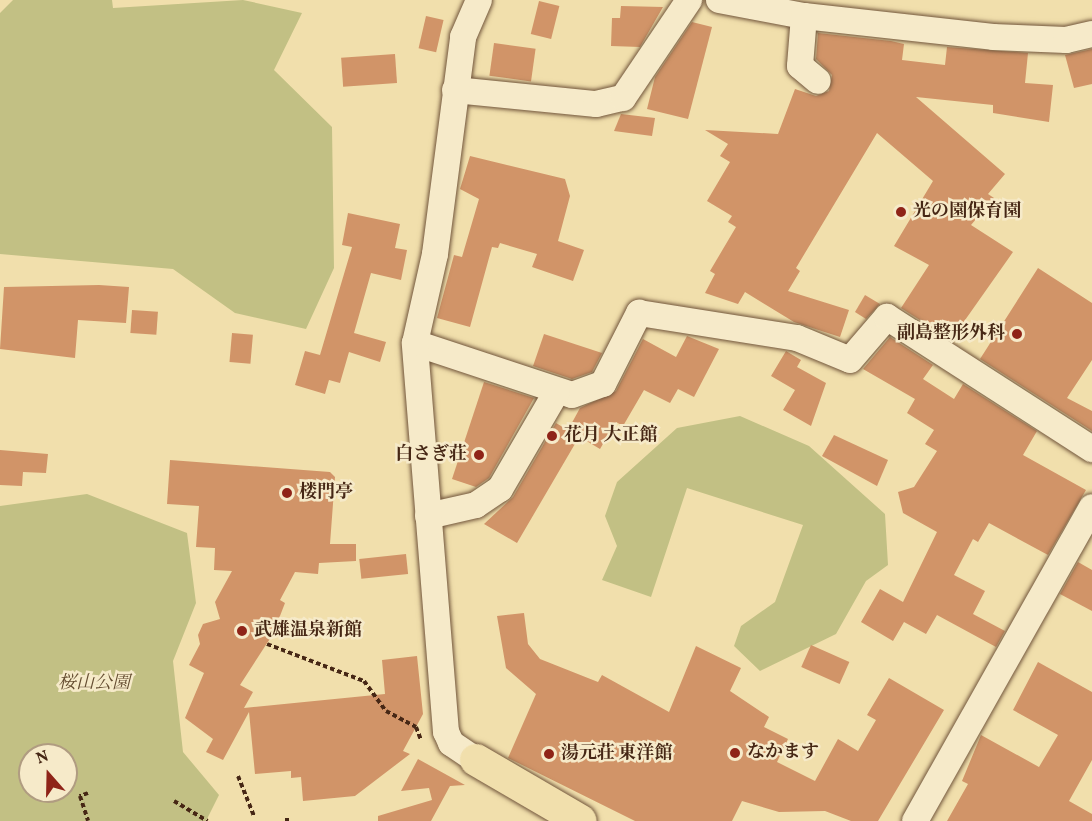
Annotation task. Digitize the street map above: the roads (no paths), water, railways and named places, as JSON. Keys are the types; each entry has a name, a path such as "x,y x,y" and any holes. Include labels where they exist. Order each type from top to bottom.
{"main road":[{"path":"476,760 581,821"}],"street":[{"path":"476,760 451,743 446,732 415,343 435,254 463,37 479,0"},
{"path":"455,90 596,105 622,98 689,0"},
{"path":"719,0 804,16 993,37 1066,40 1092,34"},
{"path":"804,16 800,66 818,81"},
{"path":"415,343 572,395 603,384 639,313 797,338 850,360 887,317 1092,449"},
{"path":"428,516 476,505 500,489 557,391"},
{"path":"915,821 1090,516"}],"place":[{"name":"光の園保育園","path":"901,212"},
{"name":"副島整形外科","path":"1017,334"},
{"name":"花月 大正館","path":"552,436"},
{"name":"白さぎ荘","path":"479,455"},
{"name":"楼門亭","path":"287,493"},
{"name":"武雄温泉新館","path":"242,631"},
{"name":"なかます","path":"735,753"},
{"name":"湯元荘 東洋館","path":"549,754"}],"park label":[{"name":"桜山公園","path":"94,684"}]}
